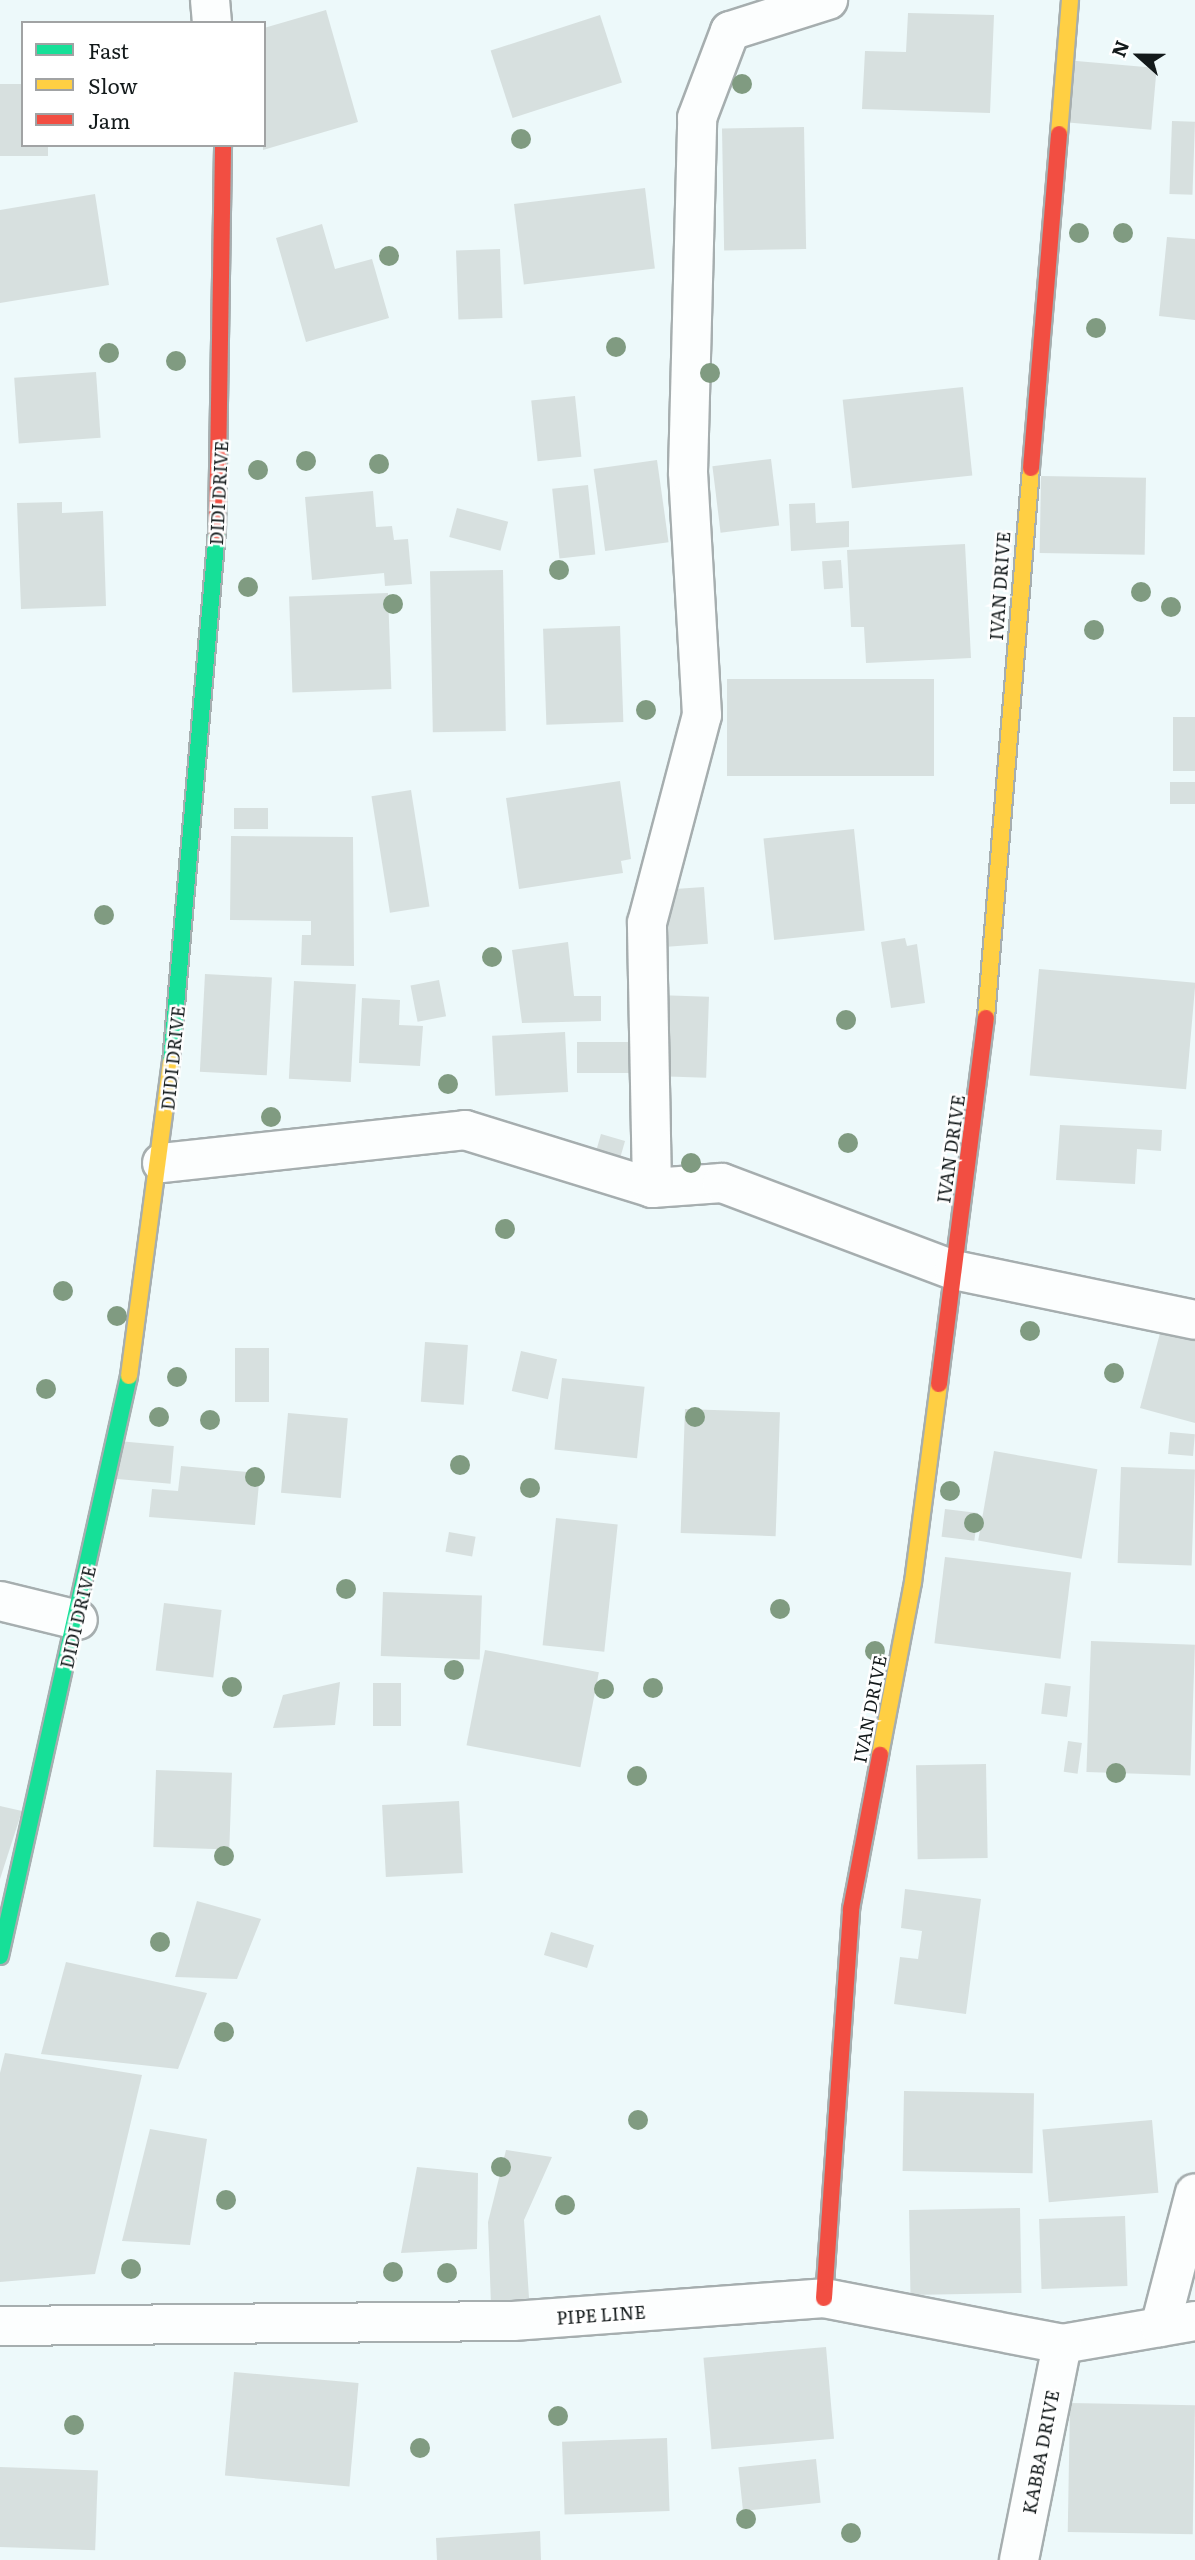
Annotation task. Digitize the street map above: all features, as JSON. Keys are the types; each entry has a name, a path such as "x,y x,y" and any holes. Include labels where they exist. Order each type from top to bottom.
{"street":[{"path":"209,0 212,21"},
{"path":"652,1188 647,923 702,715 688,472 697,118 730,31 828,0"},
{"name":"IVAN DRIVE","path":"824,2298 851,1909 913,1582 982,1065 1070,0"},
{"name":"DIDI DRIVE","path":"0,1956 125,1403 162,1163 214,598 224,402 223,147"},
{"path":"162,1163 465,1130 652,1188 722,1183 954,1270 1195,1320"},
{"path":"0,1601 78,1620"},
{"path":"1177,2324 1195,2193"},
{"name":"PIPE LINE","path":"0,2326 513,2321 824,2298 1062,2344 1177,2324"},
{"name":"KABBA DRIVE","path":"1019,2560 1062,2344"}],"building":[{"path":"326,10 358,122 263,150 263,147 266,147 266,27"},
{"path":"908,13 994,15 990,113 862,109 865,51 906,52"},
{"path":"600,15 622,83 513,118 491,51"},
{"path":"1065,60 1157,68 1151,130 1060,122"},
{"path":"0,84 21,84 21,147 48,147 48,156 0,156"},
{"path":"1172,121 1195,122 1192,195 1169,194"},
{"path":"804,127 806,249 724,250 722,128"},
{"path":"645,188 655,268 524,284 514,204"},
{"path":"95,194 109,285 0,303 0,210"},
{"path":"322,224 335,269 372,259 389,318 306,342 276,238"},
{"path":"1167,237 1195,239 1195,320 1159,316"},
{"path":"500,249 502,318 458,319 456,251"},
{"path":"96,372 101,438 19,444 14,378"},
{"path":"963,387 972,476 852,488 843,400"},
{"path":"575,396 581,457 538,461 531,401"},
{"path":"771,459 779,526 721,533 712,466"},
{"path":"657,460 669,542 605,551 594,469"},
{"path":"1041,476 1146,478 1145,555 1040,553"},
{"path":"588,485 595,555 560,558 552,489"},
{"path":"373,491 376,527 392,526 394,540 408,539 412,584 385,586 384,573 312,580 305,497"},
{"path":"62,502 62,513 103,511 106,606 21,609 17,503"},
{"path":"815,503 816,523 849,521 849,547 791,551 789,504"},
{"path":"457,508 508,522 500,551 449,537"},
{"path":"965,544 971,658 866,663 864,627 851,627 847,550"},
{"path":"841,560 843,588 824,589 822,561"},
{"path":"503,570 506,731 433,732 430,571"},
{"path":"388,593 391,689 292,692 289,596"},
{"path":"620,626 623,722 546,725 543,629"},
{"path":"727,679 934,679 934,776 727,776"},
{"path":"1173,717 1195,717 1195,771 1173,771"},
{"path":"620,781 631,859 621,861 623,873 519,889 506,798"},
{"path":"1170,782 1195,782 1195,804 1170,804"},
{"path":"411,790 429,907 390,913 371,796"},
{"path":"234,808 268,808 268,829 234,829"},
{"path":"854,829 865,930 774,940 763,839"},
{"path":"231,836 353,837 354,966 301,965 302,935 311,935 311,921 230,920"},
{"path":"704,887 708,944 664,947 660,890"},
{"path":"905,938 907,946 917,944 925,1003 891,1008 881,942"},
{"path":"568,942 574,996 601,996 601,1021 522,1023 512,950"},
{"path":"1039,969 1195,983 1186,1089 1030,1076"},
{"path":"205,974 272,978 267,1075 200,1072"},
{"path":"439,980 446,1016 418,1022 411,986"},
{"path":"294,981 356,984 351,1082 289,1079"},
{"path":"656,995 709,997 706,1078 653,1076"},
{"path":"362,998 400,1000 399,1025 423,1026 420,1066 359,1063"},
{"path":"565,1032 568,1092 495,1096 492,1036"},
{"path":"577,1042 642,1042 642,1073 577,1073"},
{"path":"1060,1125 1162,1130 1161,1151 1137,1149 1135,1184 1056,1180"},
{"path":"601,1134 625,1141 617,1168 593,1161"},
{"path":"1163,1322 1195,1331 1195,1423 1140,1408"},
{"path":"425,1342 468,1345 464,1405 421,1402"},
{"path":"235,1348 269,1348 269,1402 235,1402"},
{"path":"521,1351 557,1359 548,1399 512,1391"},
{"path":"562,1378 645,1387 637,1458 554,1450"},
{"path":"685,1409 780,1412 776,1536 681,1533"},
{"path":"288,1413 348,1418 341,1498 281,1493"},
{"path":"1170,1432 1195,1434 1193,1456 1168,1454"},
{"path":"118,1441 174,1446 170,1484 115,1479"},
{"path":"994,1451 1097,1469 1082,1559 978,1541"},
{"path":"181,1466 260,1473 255,1525 149,1517 152,1489 178,1491"},
{"path":"1121,1467 1195,1470 1192,1566 1118,1563"},
{"path":"945,1509 978,1513 974,1541 942,1537"},
{"path":"556,1518 618,1524 604,1652 543,1645"},
{"path":"449,1532 476,1537 472,1556 446,1552"},
{"path":"945,1557 1071,1572 1060,1659 934,1643"},
{"path":"383,1592 482,1595 480,1659 381,1656"},
{"path":"164,1603 222,1610 213,1678 156,1670"},
{"path":"1091,1641 1195,1645 1190,1776 1086,1772"},
{"path":"485,1650 599,1672 580,1767 466,1745"},
{"path":"340,1682 335,1725 273,1728 283,1695"},
{"path":"373,1683 401,1683 401,1726 373,1726"},
{"path":"1045,1683 1071,1686 1067,1717 1041,1714"},
{"path":"1068,1741 1082,1743 1078,1774 1064,1772"},
{"path":"986,1764 988,1858 918,1859 916,1765"},
{"path":"156,1770 232,1773 229,1850 153,1847"},
{"path":"459,1801 463,1873 386,1877 382,1805"},
{"path":"0,1806 22,1811 0,1879"},
{"path":"905,1889 981,1899 966,2014 894,2004 900,1957 918,1959 922,1931 901,1928"},
{"path":"197,1901 261,1919 237,1979 175,1977"},
{"path":"551,1932 594,1945 587,1968 544,1955"},
{"path":"66,1962 207,1993 178,2069 41,2054"},
{"path":"5,2053 142,2075 95,2274 0,2282 0,2073"},
{"path":"904,2091 1034,2093 1033,2173 903,2171"},
{"path":"1152,2120 1158,2193 1049,2202 1042,2130"},
{"path":"150,2129 207,2139 190,2245 122,2241"},
{"path":"506,2150 552,2157 524,2220 529,2298 491,2305 488,2222"},
{"path":"417,2167 478,2173 477,2249 401,2253"},
{"path":"1020,2208 1021,2293 911,2295 909,2210"},
{"path":"1125,2216 1127,2286 1041,2289 1039,2219"},
{"path":"826,2347 834,2439 711,2449 703,2358"},
{"path":"234,2372 359,2383 349,2486 225,2476"},
{"path":"1070,2403 1195,2405 1193,2534 1068,2532"},
{"path":"667,2438 670,2511 565,2515 562,2442"},
{"path":"816,2459 821,2503 743,2511 738,2467"},
{"path":"0,2467 98,2470 95,2550 0,2547"},
{"path":"540,2531 541,2560 437,2560 436,2538"}],"traffic: fast":[{"path":"171,1063 217,531"},
{"path":"0,1956 129,1376"}],"traffic: slow":[{"path":"1059,134 1070,0"},
{"path":"986,1018 1031,468"},
{"path":"129,1376 171,1063"},
{"path":"880,1755 913,1582 939,1384"}],"traffic: jam":[{"path":"1031,468 1059,134"},
{"path":"217,531 223,147"},
{"path":"939,1384 986,1018"},
{"path":"824,2298 851,1909 880,1755"}]}
